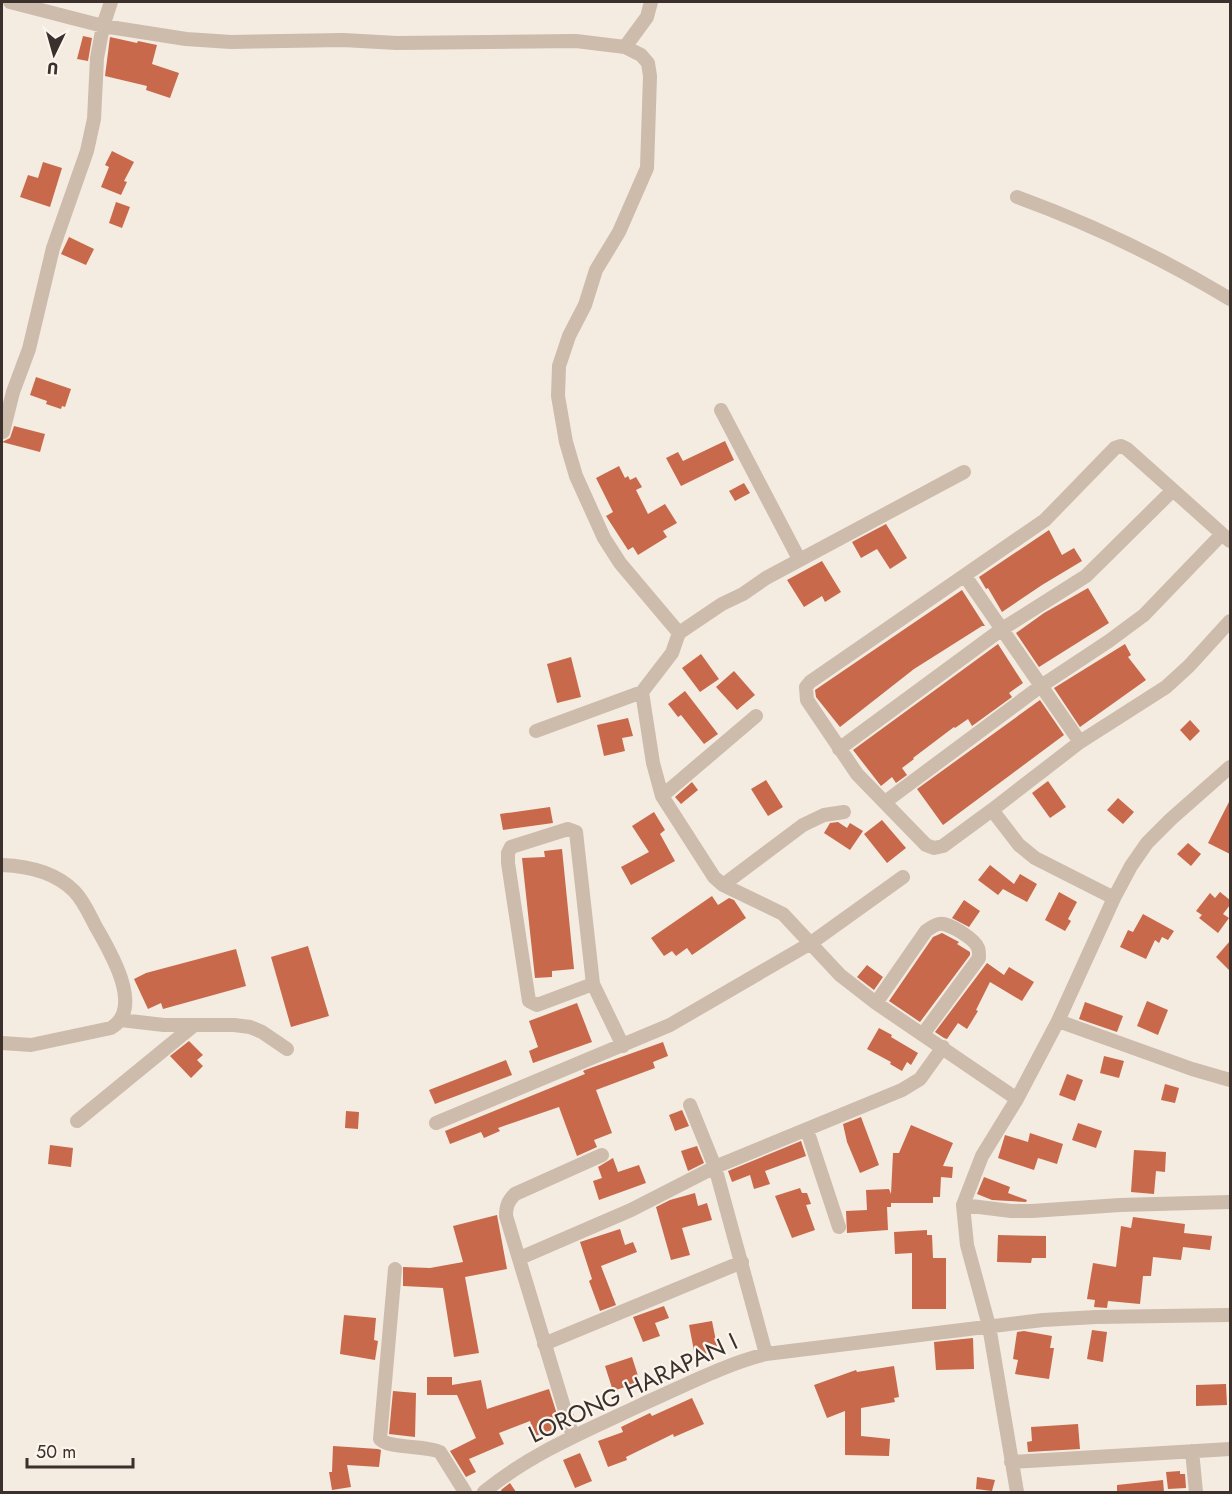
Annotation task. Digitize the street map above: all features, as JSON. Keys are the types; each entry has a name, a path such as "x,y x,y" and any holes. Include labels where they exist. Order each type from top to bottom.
{"street":[{"path":"10,2 103,26 186,39 231,42 343,40 421,43 554,39 625,46 641,55 648,63 650,76 647,168 619,231 596,270 585,305 569,336 559,366 558,396 566,442 576,476 604,538 620,563 679,633"},
{"path":"3,432 13,392 29,349 53,248 87,151 93,119 97,58 103,26 111,2"},
{"path":"625,46 648,17 651,2"},
{"path":"1017,197 1111,235 1188,273 1230,299"},
{"path":"721,410 799,559"},
{"path":"885,802 1041,686 1144,615 1226,537 1127,449 1120,446 1115,448 1045,520 820,675 806,687 807,700 839,749 869,787 926,845 934,848 943,846 1080,742 1166,687 1189,666 1230,621"},
{"path":"536,731 642,692 672,653 679,633 722,604 743,594 799,559 964,472"},
{"path":"839,749 1002,629 1086,576 1173,490"},
{"path":"965,576 1080,742"},
{"path":"642,692 653,763 662,796 714,877 723,885 783,914 840,975 876,1003 1017,1099"},
{"path":"662,796 756,716"},
{"path":"1017,1492 989,1326 967,1245 963,1205 982,1156 1017,1099 1058,1021 1131,866 1147,843 1171,819 1230,767"},
{"path":"992,810 1019,845 1035,858 1114,898"},
{"path":"723,885 803,825 824,815 844,812"},
{"path":"593,984 537,1005 529,1001 508,863 508,853 511,847 568,830 576,832 593,984 623,1046"},
{"path":"2,865 36,870 55,877 75,892 116,962 125,996 120,1020 111,1028 31,1045 2,1043"},
{"path":"436,1123 670,1025 811,943 903,877"},
{"path":"876,1003 926,931 941,923 949,925 973,942 978,949 979,958 923,1034"},
{"path":"120,1020 193,1026 250,1027 262,1032 287,1049"},
{"path":"1058,1021 1192,1069 1230,1080"},
{"path":"76,1121 193,1026"},
{"path":"520,1258 631,1210 715,1167 912,1085 927,1071 943,1047"},
{"path":"690,1105 715,1167 766,1354"},
{"path":"807,1130 839,1227"},
{"path":"573,1437 506,1216 508,1201 514,1194 602,1155"},
{"path":"963,1205 1011,1211 1032,1211 1120,1205 1230,1202"},
{"path":"544,1344 742,1263"},
{"path":"395,1269 380,1439 386,1444 427,1448 441,1452 465,1492"},
{"name":"LORONG HARAPAN I","path":"484,1492 522,1464 573,1437 736,1362 766,1354 1043,1320 1096,1317 1230,1316"},
{"path":"1011,1462 1230,1449"},
{"path":"1192,1451 1196,1492"}],"building":[{"path":"83,36 92,38 88,61 77,59"},
{"path":"110,37 157,45 152,64 179,73 170,98 146,90 147,86 105,76"},
{"path":"112,151 134,162 124,181 127,182 121,195 101,187 109,167 105,165"},
{"path":"43,162 62,168 50,207 20,197 28,175 38,178"},
{"path":"116,202 130,207 122,228 109,223"},
{"path":"69,237 94,249 86,265 61,254"},
{"path":"36,377 71,389 65,407 62,406 61,409 46,404 47,401 30,395"},
{"path":"14,426 45,434 40,452 2,442 10,438"},
{"path":"725,441 734,460 681,486 666,458 678,452 683,461"},
{"path":"619,466 625,478 628,476 630,480 636,477 642,487 636,490 648,514 665,504 677,523 663,531 667,537 638,555 633,547 628,550 606,516 613,512 596,478"},
{"path":"744,483 750,493 735,501 729,491"},
{"path":"886,524 907,558 890,569 877,549 861,558 852,542"},
{"path":"1049,530 1062,555 1074,548 1082,561 1002,612 979,577"},
{"path":"822,561 841,592 825,602 822,596 804,607 787,580"},
{"path":"1088,588 1109,623 1039,667 1016,633 1044,613"},
{"path":"962,590 985,626 914,669 840,727 816,697 815,690"},
{"path":"998,644 1023,683 1009,693 1012,697 972,726 968,719 954,727 902,768 907,775 896,783 892,777 881,786 853,750"},
{"path":"1125,644 1131,655 1128,657 1146,680 1080,727 1054,688"},
{"path":"701,654 719,679 700,692 682,668"},
{"path":"571,657 581,697 557,703 547,664"},
{"path":"734,671 755,695 737,710 716,687"},
{"path":"685,691 718,734 704,744 681,715 678,717 668,704"},
{"path":"1040,700 1064,735 943,825 917,789"},
{"path":"628,718 633,736 622,738 625,751 604,756 597,725"},
{"path":"1190,720 1200,731 1190,741 1180,730"},
{"path":"766,780 783,807 768,816 751,789"},
{"path":"1048,781 1066,807 1050,818 1032,793"},
{"path":"692,782 698,790 681,804 675,797"},
{"path":"1118,798 1134,812 1123,824 1107,810"},
{"path":"1230,800 1230,854 1208,843"},
{"path":"550,807 553,823 503,830 500,814"},
{"path":"654,812 665,830 660,834 675,861 631,885 621,867 649,852 632,826"},
{"path":"882,820 906,848 887,863 864,834"},
{"path":"838,822 847,828 850,823 863,831 850,850 824,833 830,823"},
{"path":"1188,843 1201,854 1191,866 1177,854"},
{"path":"562,849 574,969 552,971 552,977 535,978 522,858 545,857 544,851"},
{"path":"990,865 1014,884 1020,874 1037,884 1027,902 1003,889 998,895 978,880"},
{"path":"1059,892 1077,902 1068,919 1071,921 1065,931 1045,920"},
{"path":"1220,892 1230,900 1230,905 1223,914 1229,918 1218,933 1199,918 1202,915 1196,911 1210,893 1215,898"},
{"path":"712,896 718,905 729,898 734,900 746,918 692,955 687,948 676,956 672,951 664,956 651,938"},
{"path":"964,900 980,911 969,927 952,918"},
{"path":"1143,914 1174,931 1168,940 1162,937 1159,943 1155,940 1146,959 1120,947 1128,930 1133,932"},
{"path":"942,933 959,942 957,944 970,952 970,955 920,1022 889,1001 933,937"},
{"path":"1230,941 1230,971 1216,957"},
{"path":"308,946 329,1016 291,1027 271,957"},
{"path":"236,949 246,986 163,1009 161,1003 148,1009 134,979 146,973"},
{"path":"987,963 1004,975 1009,967 1034,982 1022,1001 990,982 976,1010 978,1011 967,1029 958,1023 947,1039 944,1038 935,1032"},
{"path":"867,965 883,977 874,990 857,977"},
{"path":"1147,1001 1168,1010 1158,1035 1137,1026"},
{"path":"1085,1002 1123,1016 1117,1032 1079,1019"},
{"path":"577,1003 592,1042 533,1063 529,1051 538,1047 529,1021"},
{"path":"879,1028 918,1053 911,1065 907,1062 902,1071 867,1049"},
{"path":"189,1041 203,1055 197,1060 203,1066 191,1078 170,1056"},
{"path":"663,1042 668,1056 653,1062 655,1068 596,1090 612,1133 594,1140 597,1147 577,1156 559,1107 498,1128 500,1131 484,1138 481,1132 450,1144 445,1131 585,1074 583,1071 585,1070"},
{"path":"1104,1056 1124,1061 1119,1078 1100,1073"},
{"path":"506,1060 512,1075 435,1104 429,1090"},
{"path":"1067,1074 1083,1080 1075,1101 1059,1095"},
{"path":"1165,1084 1179,1088 1175,1103 1161,1100"},
{"path":"682,1110 689,1126 675,1131 669,1115"},
{"path":"346,1111 359,1112 358,1129 345,1128"},
{"path":"861,1117 879,1165 860,1173 847,1142 843,1124"},
{"path":"1078,1123 1102,1131 1096,1148 1072,1140"},
{"path":"911,1125 953,1143 943,1166 953,1167 952,1178 941,1177 940,1197 933,1197 933,1203 891,1203 891,1207 887,1207 888,1230 847,1233 846,1211 867,1210 866,1190 889,1189 891,1194 893,1153 899,1153"},
{"path":"1030,1133 1063,1144 1057,1164 1038,1158 1034,1170 998,1158 1005,1135 1028,1142"},
{"path":"801,1141 806,1156 765,1171 770,1184 754,1189 750,1175 732,1182 728,1171"},
{"path":"50,1145 73,1148 71,1167 48,1164"},
{"path":"697,1146 704,1163 688,1171 681,1151"},
{"path":"1134,1150 1166,1152 1165,1172 1156,1171 1154,1194 1131,1192"},
{"path":"613,1158 618,1172 639,1165 646,1183 599,1200 593,1181 602,1178 598,1167"},
{"path":"984,1177 1010,1187 1008,1193 1027,1200 1026,1202 992,1200 977,1194"},
{"path":"800,1188 802,1193 807,1193 811,1204 806,1205 815,1230 792,1238 775,1196"},
{"path":"695,1193 698,1206 707,1203 712,1220 682,1228 690,1255 671,1260 656,1207 670,1200"},
{"path":"497,1215 507,1269 465,1277 479,1353 454,1357 443,1288 403,1286 403,1267 430,1268 463,1262 453,1226"},
{"path":"1133,1217 1185,1224 1184,1233 1212,1236 1210,1250 1183,1247 1181,1260 1153,1257 1151,1276 1143,1276 1140,1304 1108,1301 1107,1308 1094,1307 1095,1300 1087,1299 1093,1263 1116,1267 1121,1226 1131,1228"},
{"path":"620,1229 625,1245 633,1242 637,1252 601,1266 616,1305 600,1311 589,1281 592,1279 580,1242"},
{"path":"927,1230 927,1235 932,1235 933,1258 946,1258 946,1309 912,1309 912,1253 895,1254 894,1232"},
{"path":"998,1235 1046,1236 1046,1258 1032,1258 1031,1263 997,1262"},
{"path":"664,1306 669,1318 655,1323 660,1336 643,1342 633,1317"},
{"path":"344,1315 376,1318 374,1340 378,1341 375,1360 340,1354"},
{"path":"712,1321 718,1351 695,1356 689,1325"},
{"path":"1092,1330 1107,1332 1103,1362 1087,1359"},
{"path":"1017,1332 1052,1336 1050,1348 1054,1348 1049,1379 1015,1374 1018,1360 1013,1359"},
{"path":"973,1338 974,1369 936,1370 934,1342"},
{"path":"632,1357 640,1382 613,1391 605,1366"},
{"path":"894,1366 899,1397 894,1398 895,1402 861,1408 861,1436 890,1439 889,1456 845,1455 845,1411 827,1418 814,1385 856,1370 857,1372"},
{"path":"427,1377 452,1377 452,1385 481,1380 487,1409 549,1389 561,1427 535,1436 530,1421 499,1433 504,1444 469,1459 476,1472 466,1477 450,1451 476,1438 457,1395 427,1395"},
{"path":"1226,1384 1227,1405 1196,1406 1196,1385"},
{"path":"393,1391 416,1393 415,1437 389,1434"},
{"path":"692,1398 704,1424 674,1437 673,1434 626,1457 627,1460 608,1467 598,1441 623,1432 621,1427 650,1413 652,1416"},
{"path":"1078,1424 1080,1449 1028,1452 1027,1442 1032,1441 1031,1427"},
{"path":"333,1446 381,1450 379,1467 347,1465 351,1487 332,1490 329,1472 332,1472"},
{"path":"580,1453 592,1481 575,1488 563,1460"},
{"path":"1180,1471 1180,1474 1185,1474 1186,1488 1168,1489 1166,1472"},
{"path":"977,1477 995,1480 992,1491 976,1489"},
{"path":"1163,1480 1164,1492 1117,1492 1117,1485"},
{"path":"510,1483 516,1492 502,1492 501,1490"}]}
